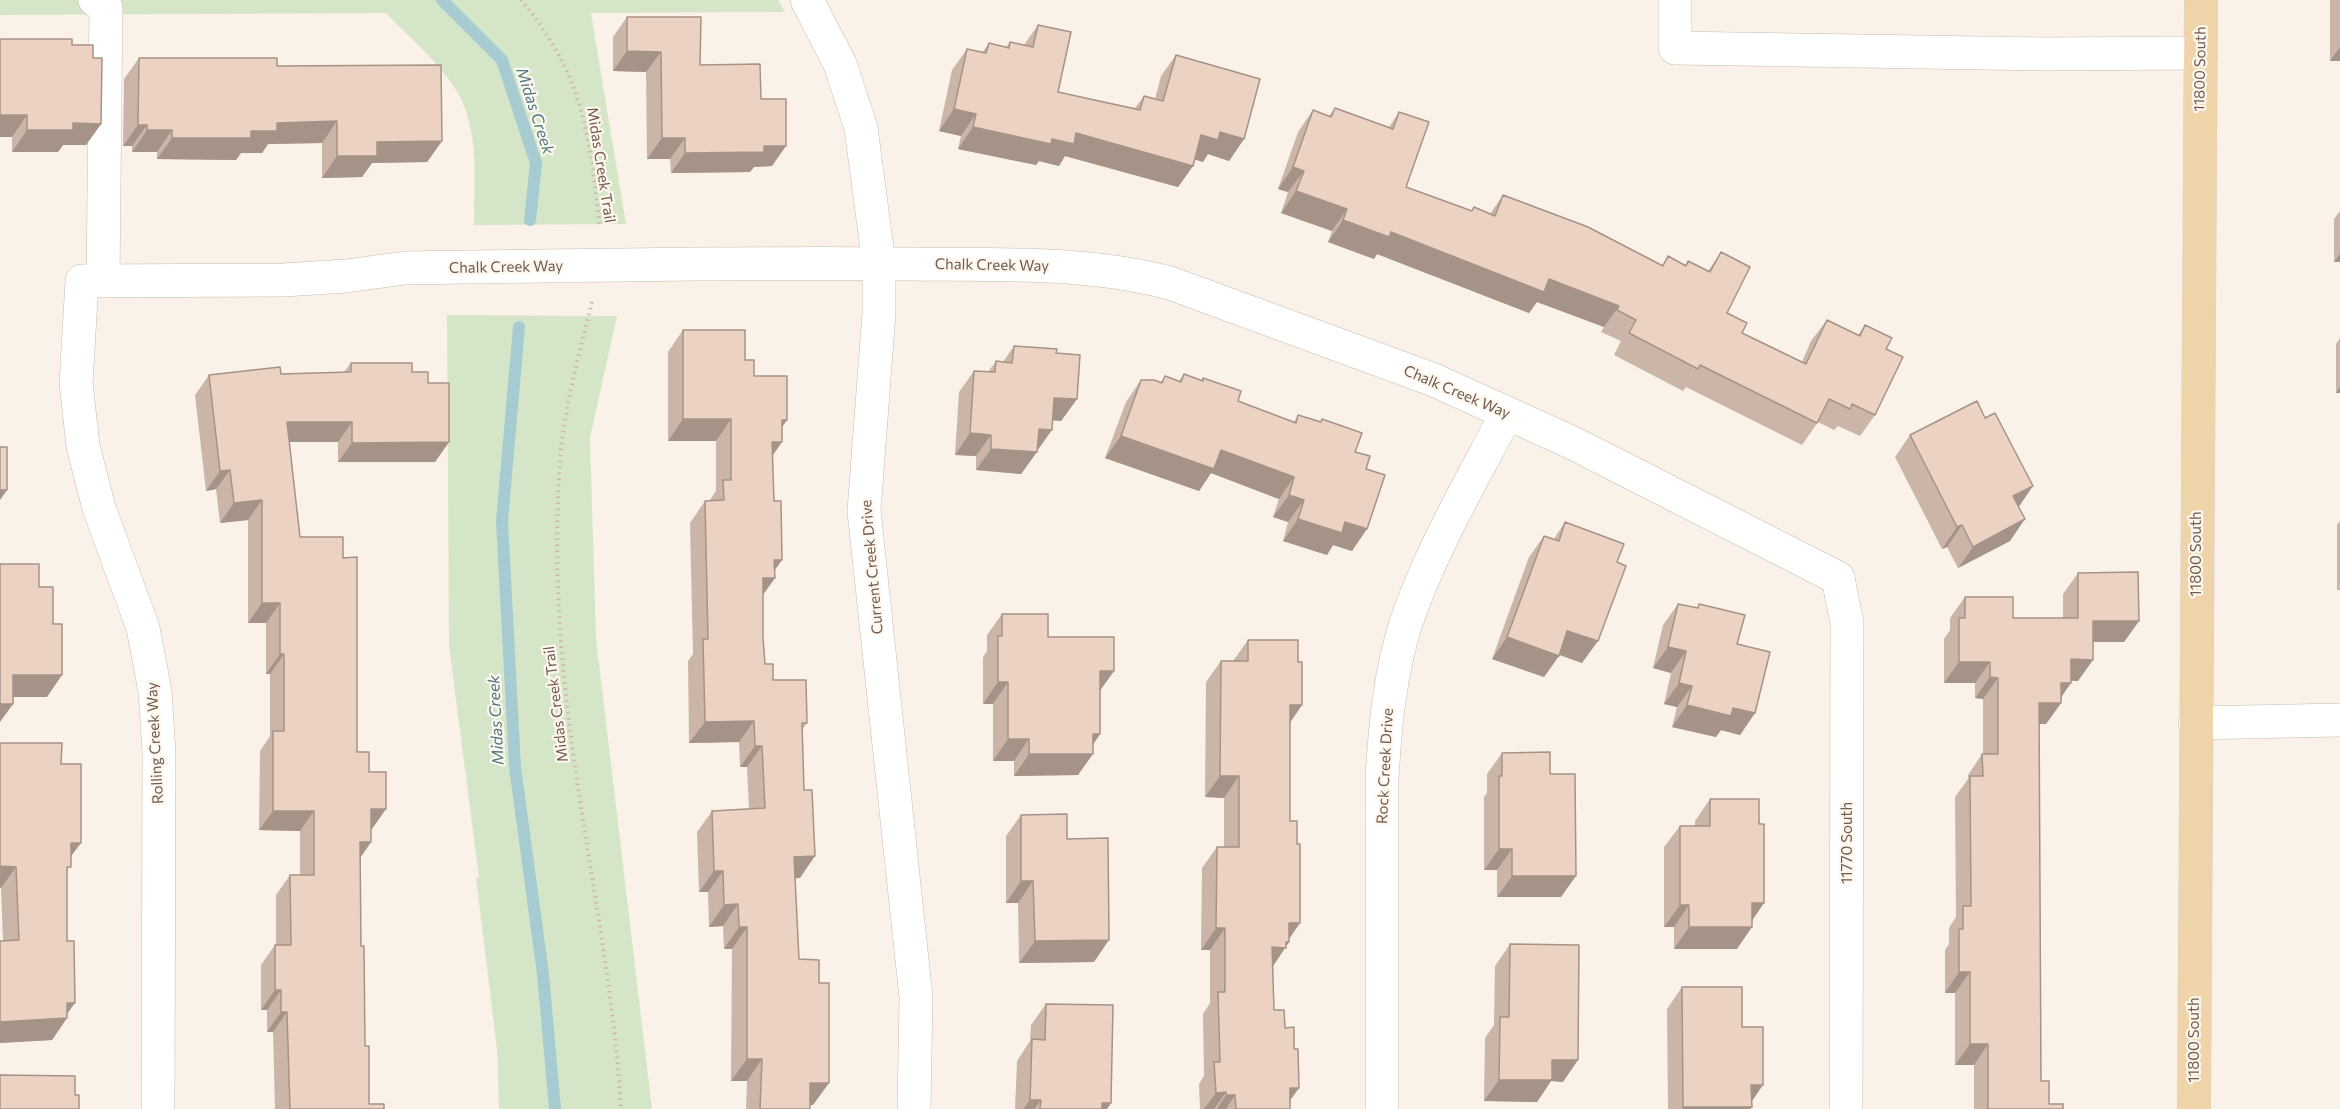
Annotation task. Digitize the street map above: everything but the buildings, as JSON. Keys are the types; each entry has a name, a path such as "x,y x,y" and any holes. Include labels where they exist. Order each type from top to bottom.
{"main road":[{"name":"11800 South","path":"2194,1109 2201,0"}],"street":[{"name":"Rolling Creek Way","path":"95,0 106,8 93,280 76,383 83,446 99,507 144,628 155,691 159,753 158,1109"},
{"name":"Current Creek Drive","path":"807,0 840,64 861,128 879,264 879,313 864,511 916,997 914,1109"},
{"path":"1675,0 1675,48 2044,54 2201,53"},
{"name":"Chalk Creek Way","path":"93,280 284,280 346,276 405,268 581,266 1054,265 1132,273 1170,283 1434,380 1575,444 1838,578"},
{"name":"Rock Creek Drive","path":"1382,1109 1382,779 1385,726 1394,673 1407,622 1426,572 1507,413"},
{"name":"11770 South","path":"1838,578 1847,623 1846,1109"},
{"path":"2195,723 2340,720"}],"path":[{"name":"Midas Creek Trail","path":"521,0 539,21 579,103 591,159 600,234"},
{"name":"Midas Creek Trail","path":"594,296 573,384 561,448 558,541 560,626 567,705 617,1046 621,1109"}],"green space":[{"path":"0,0 778,0 785,12 591,13 626,224 474,225 474,150 467,114 460,97 435,63 386,13 0,15"},
{"path":"447,315 617,316 590,438 596,638 652,1109 499,1109 497,1049 476,878 479,878 449,645"}],"waterway":[{"name":"Midas Creek","path":"442,0 502,60 536,163 530,220"},
{"name":"Midas Creek","path":"519,327 502,521 515,767 543,974 555,1109"}]}
